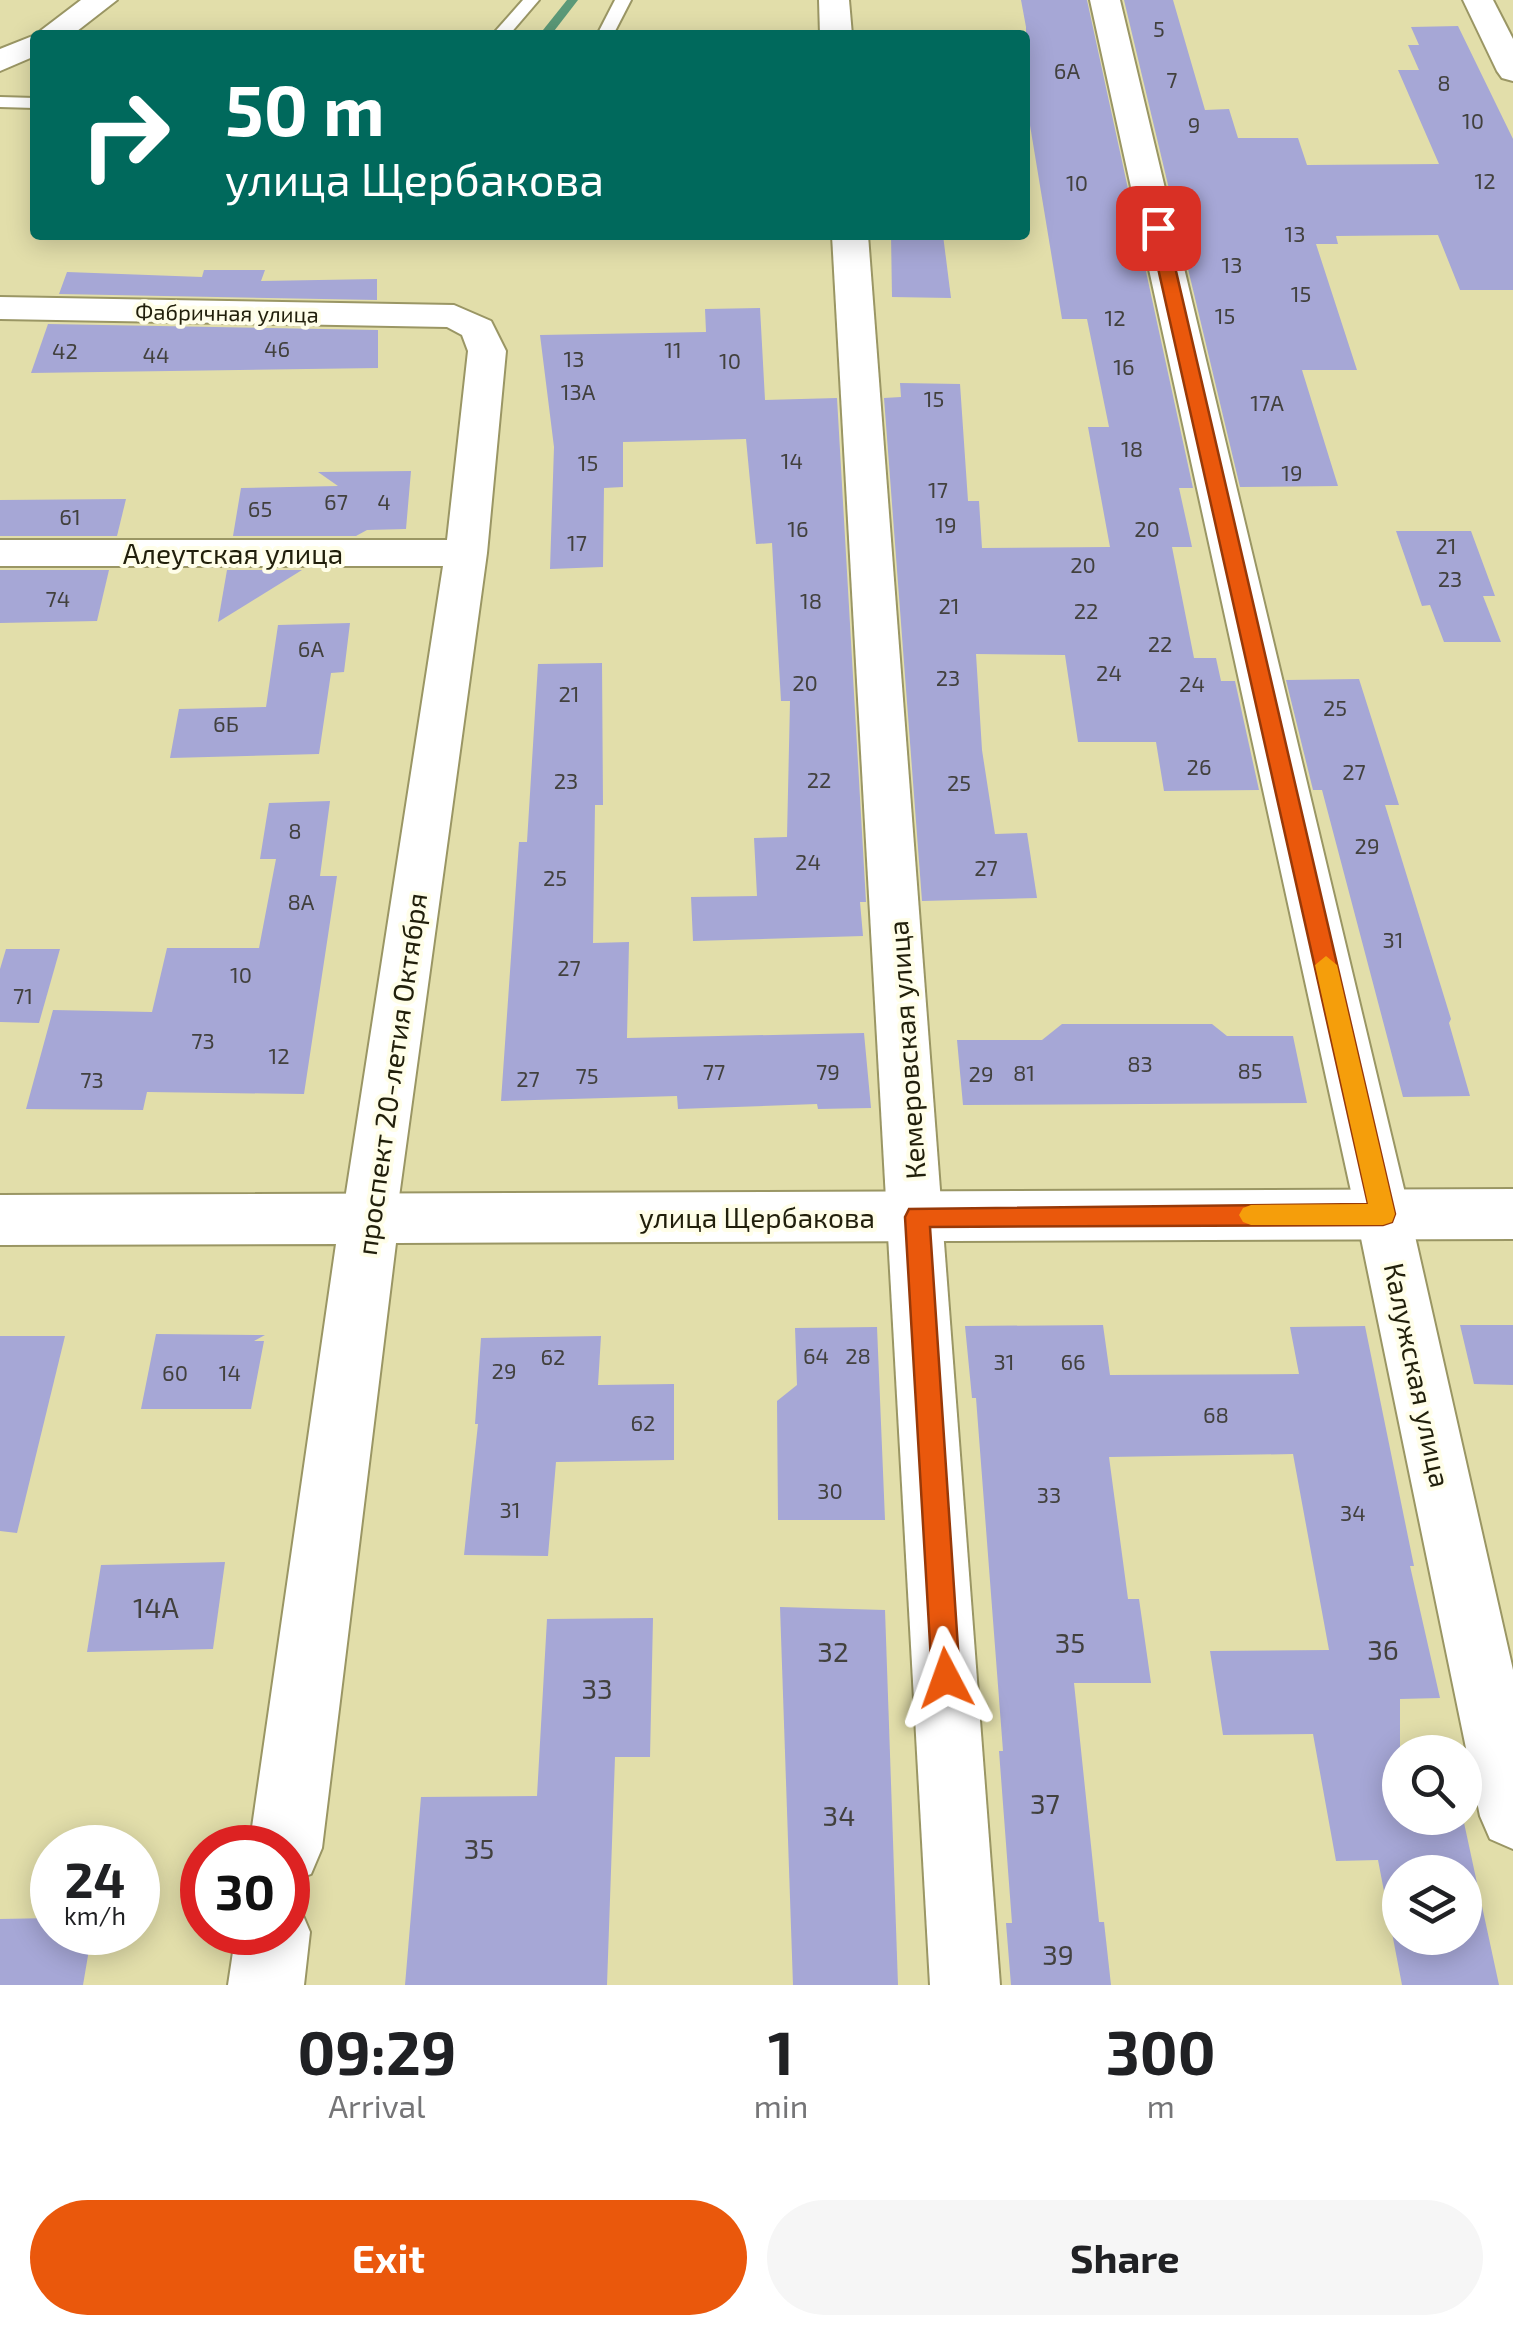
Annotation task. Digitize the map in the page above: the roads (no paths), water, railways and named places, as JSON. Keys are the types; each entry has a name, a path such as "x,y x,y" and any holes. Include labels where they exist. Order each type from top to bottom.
{"street":[{"path":"58,30 102,0"},
{"path":"834,0 836,30"},
{"name":"Калужская улица","path":"1106,0 1383,1214 1513,1816"},
{"path":"1478,0 1513,72"},
{"path":"0,61 30,46"},
{"name":"Кемеровская улица","path":"850,240 965,1985"},
{"name":"Фабричная улица","path":"0,308 454,316"},
{"name":"проспект 20-летия Октября","path":"288,1825 369,1219 466,553 487,351 478,329 454,316"},
{"name":"Алеутская улица","path":"0,553 466,553"},
{"name":"улица Щербакова","path":"0,1220 1513,1214"},
{"path":"266,1985 271,1955"}],"lane":[{"path":"504,30 530,0"},
{"path":"607,30 623,0"},
{"path":"0,102 30,103"}],"waterway":[{"path":"549,30 573,0"}]}
